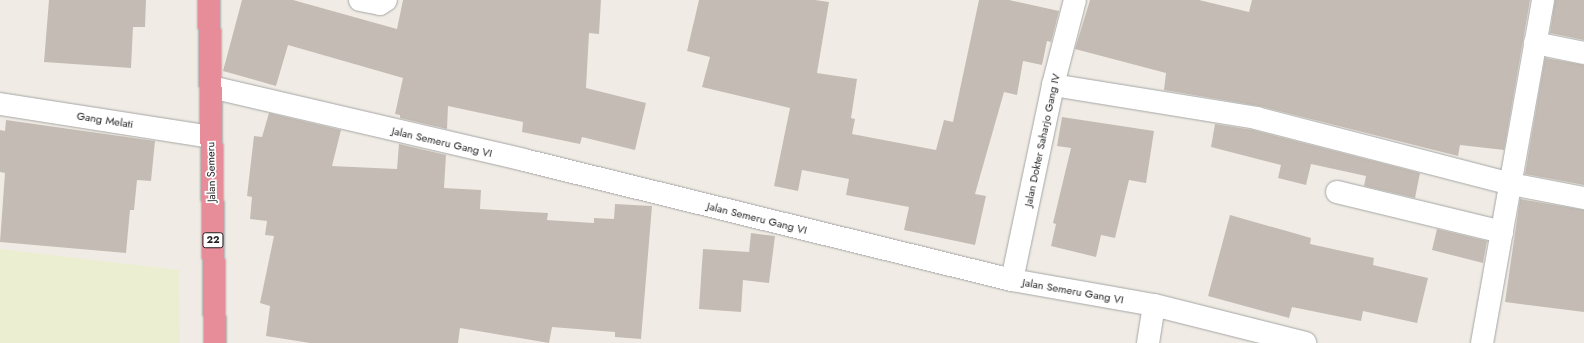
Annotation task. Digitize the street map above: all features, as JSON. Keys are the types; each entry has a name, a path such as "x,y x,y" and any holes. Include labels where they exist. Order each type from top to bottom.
{"highway":[{"name":"Jalan Semeru","path":"208,0 215,343"}],"street":[{"path":"360,0 380,4 386,0"},
{"name":"Jalan Dokter Saharjo Gang IV","path":"1012,280 1053,85 1075,0"},
{"path":"1482,343 1543,0"},
{"path":"1536,43 1584,53"},
{"path":"1053,85 1256,118 1511,184 1584,198"},
{"name":"Jalan Semeru Gang VI","path":"210,87 524,160 1012,280 1154,305 1302,343"},
{"name":"Gang Melati","path":"0,104 210,136"},
{"path":"1337,192 1502,232"},
{"path":"1148,343 1154,305"}],"green space":[{"path":"0,249 179,270 180,343 0,343"}],"building":[{"path":"49,0 146,0 145,27 133,27 131,68 44,62"},
{"path":"242,0 293,0 397,29 403,0 601,0 599,34 589,33 586,88 646,103 635,150 582,137 580,144 522,132 523,122 448,106 447,129 400,118 400,115 395,114 403,78 288,45 276,86 223,71"},
{"path":"699,0 815,0 829,2 817,73 857,79 851,118 855,119 852,134 936,150 944,120 953,122 979,0 1009,0 1059,11 1051,42 1047,41 1042,65 1023,61 1017,95 1004,92 975,194 986,196 975,245 904,230 909,207 846,195 849,179 802,170 798,191 774,186 790,108 702,87 710,57 687,51"},
{"path":"1090,0 1199,0 1249,12 1252,0 1530,0 1504,150 1460,145 1458,156 1259,106 1164,90 1166,73 1075,49"},
{"path":"1555,0 1584,0 1584,40 1550,33"},
{"path":"1545,58 1584,65 1584,185 1525,174"},
{"path":"269,113 341,130 332,166 397,169 399,144 446,155 444,188 481,190 480,209 548,213 547,220 594,223 594,218 614,219 615,204 652,206 641,339 615,337 615,332 552,327 549,343 460,328 458,343 310,343 266,336 270,306 260,303 274,236 265,235 267,221 250,219 252,197 247,196 254,136 262,137"},
{"path":"1062,117 1154,131 1146,183 1129,180 1115,238 1101,235 1096,257 1051,246 1056,224 1053,223 1071,148 1057,146"},
{"path":"6,120 155,141 151,181 137,180 134,210 130,210 126,253 0,242 5,173 0,172 0,130 5,131"},
{"path":"1215,124 1253,130 1420,173 1415,198 1364,186 1366,176 1311,164 1306,185 1278,178 1281,165 1211,147"},
{"path":"1520,199 1584,210 1584,312 1505,302"},
{"path":"1230,215 1311,238 1310,244 1374,258 1373,265 1428,278 1417,323 1363,311 1361,321 1292,307 1289,318 1208,296"},
{"path":"1437,229 1487,241 1483,263 1432,250"},
{"path":"751,233 775,236 769,283 743,280 741,312 699,309 703,249 749,252"}]}
